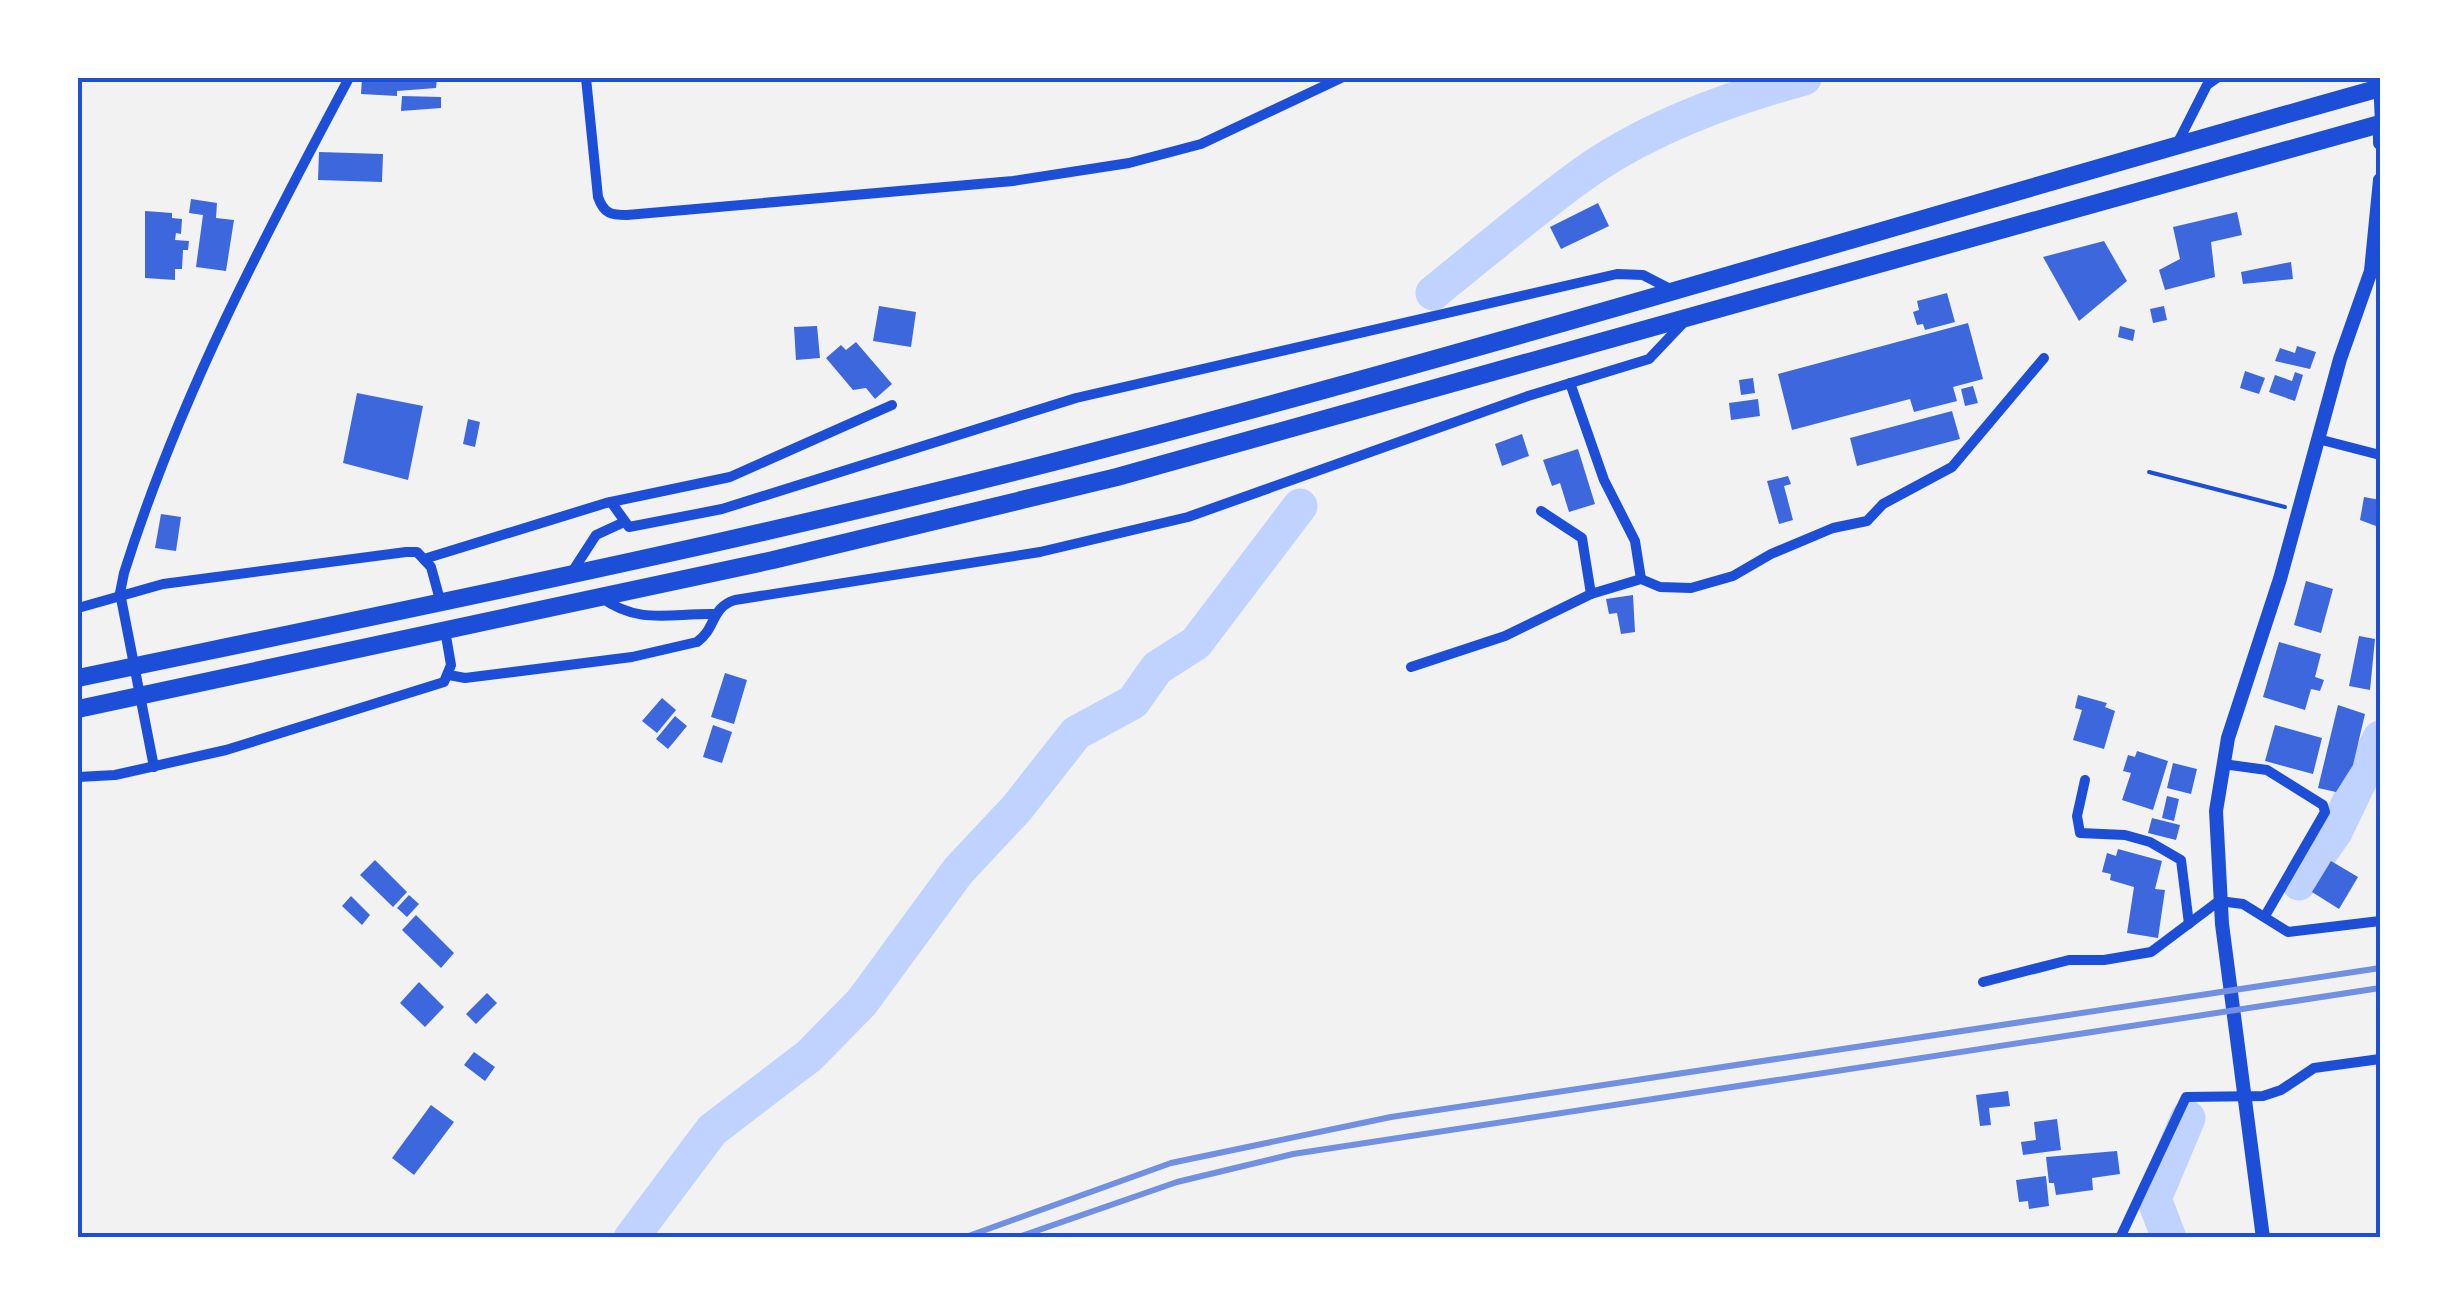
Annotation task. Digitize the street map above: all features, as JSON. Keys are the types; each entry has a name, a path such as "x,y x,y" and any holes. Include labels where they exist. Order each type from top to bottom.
{"highway":[{"path":"78,678 772,530 1078,456 1676,292 2379,85"},
{"path":"78,709 602,598 1117,478 2380,124"}],"street":[{"path":"154,767 120,593 165,453 236,288 349,78"},
{"path":"586,78 598,197 602,209 611,215 1014,181 1129,164 1201,144 1341,78"},
{"path":"2176,146 2206,85 2217,78"},
{"path":"2379,85 2380,143"},
{"path":"2264,1238 2219,901 2216,811 2223,764 2371,271 2380,180"},
{"path":"611,502 629,527 722,509 1076,398 1340,341 1617,274 1643,276 1676,292"},
{"path":"602,598 620,611 645,618 714,614 735,600 990,561 1146,528 1649,359 1686,319"},
{"path":"1410,667 1506,636 1591,594 1641,580 1660,587 1691,588 1734,576 1772,554 1832,528 1867,521 1883,504 1952,467 2044,358"},
{"path":"1570,383 1604,480 1635,541 1641,580"},
{"path":"424,559 611,502 730,477 892,405"},
{"path":"2318,439 2380,455"},
{"path":"1542,510 1582,538 1591,594"},
{"path":"572,572 596,535 622,522"},
{"path":"78,608 120,593 406,552 416,552 432,568 440,600"},
{"path":"78,777 154,767 226,750 433,686 449,675 465,678 632,657 697,642 706,636 714,614"},
{"path":"445,630 449,675"},
{"path":"2223,764 2267,770 2323,805 2326,812 2265,916"},
{"path":"2086,780 2077,816 2080,833 2125,835 2150,842 2181,860 2189,924"},
{"path":"1983,982 2069,960 2104,960 2151,952 2219,901 2244,904 2288,932 2380,921"},
{"path":"2120,1238 2186,1098 2246,1088 2282,1090 2314,1068 2380,1059"}],"path":[{"path":"2149,472 2298,510"}],"building":[{"path":"362,78 437,78 436,88 397,91 397,96 361,94"},
{"path":"402,96 441,97 441,108 401,111"},
{"path":"319,152 383,154 382,182 318,180"},
{"path":"191,199 217,203 216,218 234,220 226,271 196,267 203,215 189,213"},
{"path":"1598,203 1609,226 1561,249 1550,227"},
{"path":"145,211 172,213 172,218 182,219 181,234 176,233 175,240 189,241 188,250 183,250 182,269 175,269 175,280 145,278"},
{"path":"2237,212 2242,235 2211,242 2215,277 2165,290 2159,270 2180,259 2173,227"},
{"path":"2104,241 2127,281 2079,321 2043,257"},
{"path":"2291,262 2293,279 2243,284 2241,272"},
{"path":"1947,293 1955,322 1925,330 1923,324 1917,325 1913,312 1919,310 1917,301"},
{"path":"879,306 916,312 911,347 873,341"},
{"path":"2164,306 2167,320 2153,323 2150,309"},
{"path":"1968,323 1983,379 1953,387 1957,401 1914,412 1910,399 1792,430 1778,374"},
{"path":"817,326 820,358 796,360 794,327"},
{"path":"2120,326 2135,330 2133,341 2118,337"},
{"path":"856,342 892,384 875,399 866,388 853,390 826,358 841,345 846,350"},
{"path":"2297,346 2316,352 2310,369 2275,361 2280,348 2295,353"},
{"path":"2245,371 2265,378 2259,394 2240,388"},
{"path":"2295,372 2303,375 2295,401 2269,392 2275,375 2292,381"},
{"path":"1753,378 1755,393 1741,395 1739,380"},
{"path":"1973,386 1978,403 1965,406 1961,389"},
{"path":"357,393 423,406 408,480 343,463"},
{"path":"1758,399 1760,416 1731,420 1729,403"},
{"path":"1952,411 1960,439 1857,466 1850,438"},
{"path":"468,419 480,422 475,447 463,444"},
{"path":"1522,434 1529,456 1502,466 1495,444"},
{"path":"1578,449 1595,504 1569,512 1560,483 1552,486 1543,460"},
{"path":"1788,476 1791,484 1784,486 1793,520 1779,524 1767,481"},
{"path":"2364,497 2380,500 2376,526 2360,520"},
{"path":"161,514 181,517 176,551 155,548"},
{"path":"2306,581 2333,589 2321,633 2294,625"},
{"path":"1633,595 1635,632 1621,634 1617,613 1609,614 1606,599"},
{"path":"2359,636 2375,639 2370,690 2349,686"},
{"path":"2279,642 2321,654 2315,677 2324,680 2320,691 2311,689 2305,710 2263,697"},
{"path":"725,673 747,680 734,724 711,717"},
{"path":"2078,695 2107,703 2105,707 2115,711 2104,749 2073,740 2082,710 2075,708"},
{"path":"662,698 676,710 657,733 642,721"},
{"path":"2338,705 2365,714 2353,765 2336,792 2318,788"},
{"path":"675,716 687,726 668,749 656,739"},
{"path":"713,725 732,732 722,763 703,757"},
{"path":"2275,725 2322,738 2313,774 2265,761"},
{"path":"2137,751 2168,761 2153,810 2122,800 2131,773 2123,771 2128,755 2135,757"},
{"path":"2173,763 2197,769 2191,794 2167,788"},
{"path":"2167,796 2179,799 2174,821 2162,818"},
{"path":"2152,818 2180,825 2176,840 2148,833"},
{"path":"2118,849 2162,861 2155,889 2165,890 2158,938 2127,933 2134,887 2110,880 2111,874 2102,872 2107,853 2116,856"},
{"path":"375,860 407,892 393,907 360,875"},
{"path":"2331,861 2358,877 2339,909 2312,892"},
{"path":"409,895 419,904 407,917 397,908"},
{"path":"351,896 370,915 362,925 342,906"},
{"path":"416,915 454,953 441,968 402,930"},
{"path":"419,982 444,1007 425,1027 400,1003"},
{"path":"487,993 497,1003 476,1024 466,1014"},
{"path":"474,1052 495,1067 485,1081 464,1065"},
{"path":"2008,1091 2010,1106 1989,1108 1991,1125 1980,1126 1976,1095"},
{"path":"431,1105 454,1122 414,1175 392,1158"},
{"path":"2057,1119 2061,1150 2023,1155 2021,1142 2036,1140 2034,1122"},
{"path":"2117,1151 2120,1174 2092,1178 2093,1190 2056,1195 2054,1183 2049,1183 2046,1157"},
{"path":"2046,1176 2049,1206 2029,1209 2028,1201 2019,1202 2016,1180"}],"waterway":[{"path":"1433,293 1554,195 1625,147 1713,107 1804,78"},
{"path":"631,1238 712,1130 809,1056 862,1002 958,871 1017,808 1076,733 1133,702 1157,668 1196,643 1300,506"},
{"path":"2299,883 2335,832 2380,738"},
{"path":"2169,1238 2154,1199 2188,1118"}],"railway":[{"path":"963,1238 1171,1163 1391,1117 2380,968"},
{"path":"1016,1238 1177,1182 1293,1154 2380,988"}]}
